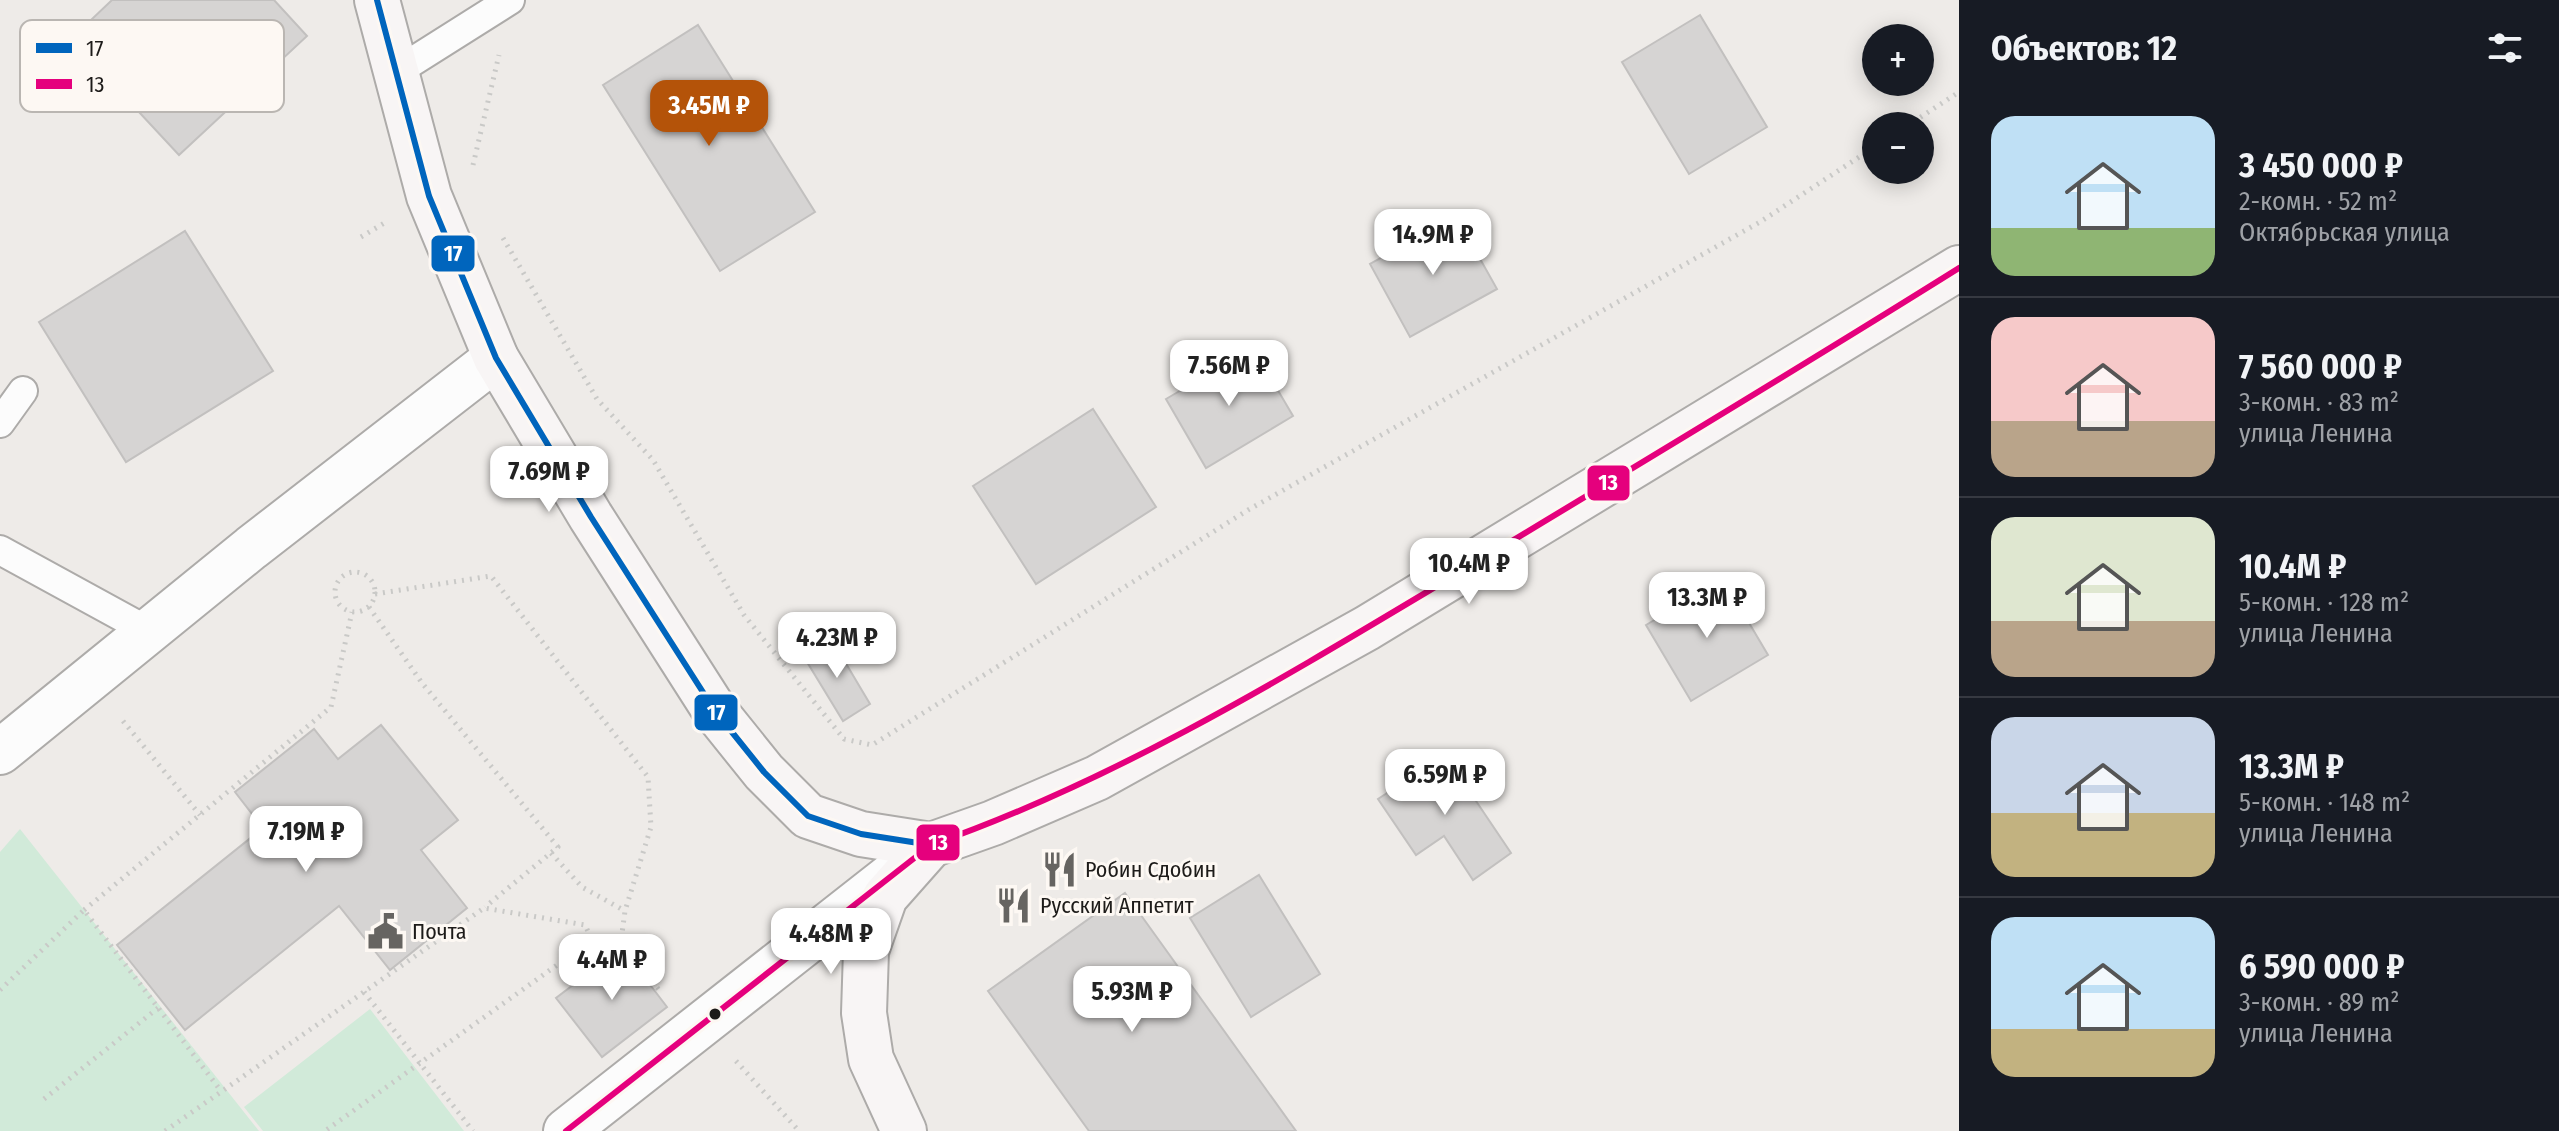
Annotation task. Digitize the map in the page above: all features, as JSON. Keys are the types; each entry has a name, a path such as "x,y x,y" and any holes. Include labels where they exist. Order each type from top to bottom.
{"street":[{"path":"377,0 429,196 496,358 591,517 715,711 764,772 808,816 861,834 931,845"},
{"path":"566,1131 931,845 993,823 1097,778 1367,628 1959,268"},
{"path":"0,752 148,631 496,358"},
{"path":"904,1131 871,1059 864,1013 866,951 885,897 931,845"}],"lane":[{"path":"396,72 510,0"},
{"path":"0,423 23,391"},
{"path":"0,550 148,631"}],"path":[{"path":"472,168 503,43"},
{"path":"1928,112 1959,92"},
{"path":"501,236 597,399 653,460 744,615 844,739 872,745 1248,510 1760,222 1862,155"},
{"path":"356,572 369,577 375,594 369,607 352,612 337,600 336,586 344,576 356,572"},
{"path":"375,594 491,576 648,777 651,827 625,911 621,941"},
{"path":"165,1131 484,908 558,847 422,683 369,607"},
{"path":"0,990 84,910 331,707 352,612"},
{"path":"123,721 200,815"},
{"path":"551,853 582,887 625,911"},
{"path":"325,1131 592,940 585,925 484,908"},
{"path":"84,910 221,1091"},
{"path":"364,992 473,1131"},
{"path":"44,1099 158,1008"}],"green space":[{"path":"20,829 259,1131 0,1131 0,852"},
{"path":"370,1009 464,1131 263,1131 244,1107"}],"building":[{"path":"112,0 274,0 307,36 284,57 284,20 91,20"},
{"path":"1700,15 1767,127 1689,174 1622,62"},
{"path":"698,25 815,212 720,271 603,85"},
{"path":"139,112 225,112 179,155"},
{"path":"1456,216 1497,289 1410,337 1370,264"},
{"path":"185,231 273,371 126,462 39,322"},
{"path":"1253,348 1293,416 1206,468 1166,399"},
{"path":"1093,409 1156,507 1036,584 973,486"},
{"path":"1723,579 1768,655 1691,701 1646,625"},
{"path":"832,640 870,704 843,721 804,657"},
{"path":"381,725 458,820 421,850 467,908 390,970 339,906 185,1030 117,945 263,828 235,792 314,729 338,759"},
{"path":"1445,755 1511,853 1473,880 1444,836 1416,855 1378,799"},
{"path":"1259,875 1320,974 1251,1017 1190,918"},
{"path":"1125,893 1296,1131 1089,1131 988,991"},
{"path":"622,948 667,1007 602,1057 556,998"}],"transit line":[{"name":"17","path":"377,0 429,196 496,358 591,517 715,711 764,772 808,816 861,834 931,845"},
{"name":"13","path":"566,1131 931,845 1068,789 1265,687 1646,460 1959,268"}],"place":[{"name":"Робин Сдобин","path":"1059,869"},
{"name":"Русский Аппетит","path":"1014,905"},
{"name":"Почта","path":"386,931"}]}
